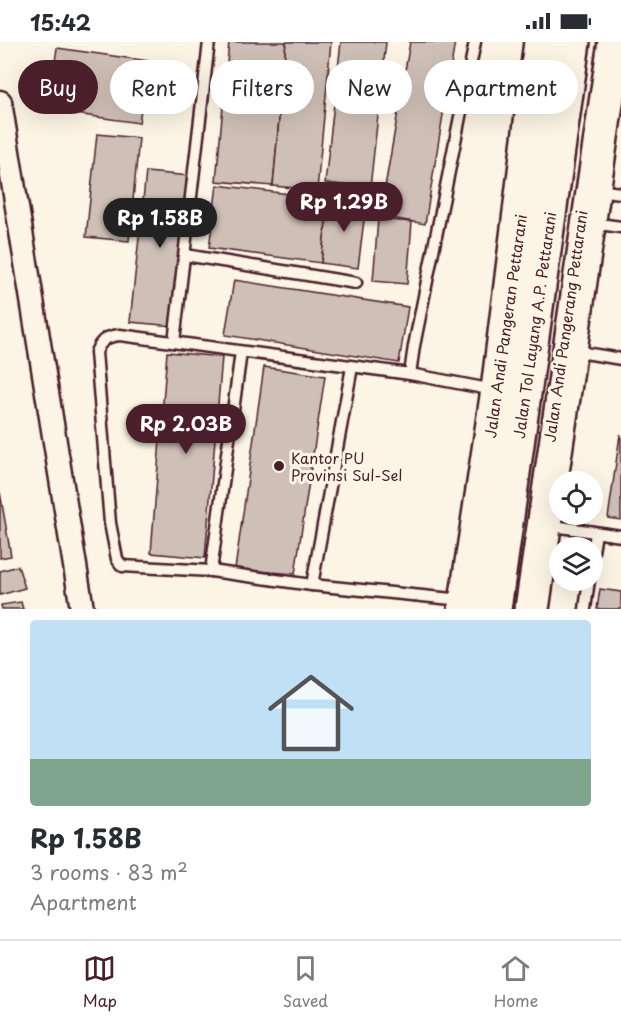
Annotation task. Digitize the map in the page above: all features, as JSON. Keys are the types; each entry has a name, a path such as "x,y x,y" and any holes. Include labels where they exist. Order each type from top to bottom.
{"highway":[{"name":"Jalan Andi Pangeran Pettarani","path":"476,607 498,390 542,42"},
{"name":"Jalan Tol Layang A.P. Pettarani","path":"476,607 557,42"},
{"name":"Jalan Tol Layang A.P. Pettarani","path":"476,607 573,42"},
{"name":"Jalan Andi Pangerang Pettarani","path":"524,609 605,42"},
{"path":"532,609 615,42"}],"street":[{"path":"0,102 8,200 82,609"}],"lane":[{"path":"174,342 209,42"},
{"path":"410,375 475,42"},
{"path":"605,191 621,193"},
{"path":"599,224 621,226"},
{"path":"185,255 356,283"},
{"path":"476,607 211,571 122,566 117,559 111,523 96,352 100,343 109,336 120,335 410,375 498,390"},
{"path":"211,571 241,352"},
{"path":"579,352 621,359"},
{"path":"312,585 352,367"},
{"path":"554,526 621,536"},
{"path":"595,537 596,533"},
{"path":"585,609 587,591"}],"building":[{"path":"229,42 286,42 284,60 227,60"},
{"path":"286,42 331,42 329,60 326,60 326,95 317,190 273,186 280,114 314,114 314,60 284,60"},
{"path":"341,42 386,42 384,60 339,60"},
{"path":"410,42 455,42 452,60 424,60 424,114 443,114 425,224 380,216 398,114 412,114 412,60 407,60"},
{"path":"57,48 141,60 110,60 110,114 140,114 139,123 76,114 98,114 98,60 55,60"},
{"path":"222,114 280,114 273,186 216,181"},
{"path":"333,114 378,114 370,188 325,183"},
{"path":"97,134 139,138 129,241 86,237"},
{"path":"146,172 190,176 173,326 130,322"},
{"path":"217,185 329,199 321,263 209,248"},
{"path":"329,199 366,204 358,268 321,263"},
{"path":"378,219 412,222 407,284 373,281"},
{"path":"234,280 408,307 399,363 225,335"},
{"path":"167,352 222,357 205,558 151,553"},
{"path":"264,367 325,376 295,574 235,569"},
{"path":"621,435 621,520 608,518"},
{"path":"0,492 11,556 0,558"},
{"path":"18,566 25,588 0,595 0,571"},
{"path":"600,591 621,592 621,609 597,609"},
{"path":"21,602 23,609 2,609 1,605"}],"place":[{"name":"Kantor PU Provinsi Sul-Sel","path":"279,466"}]}
